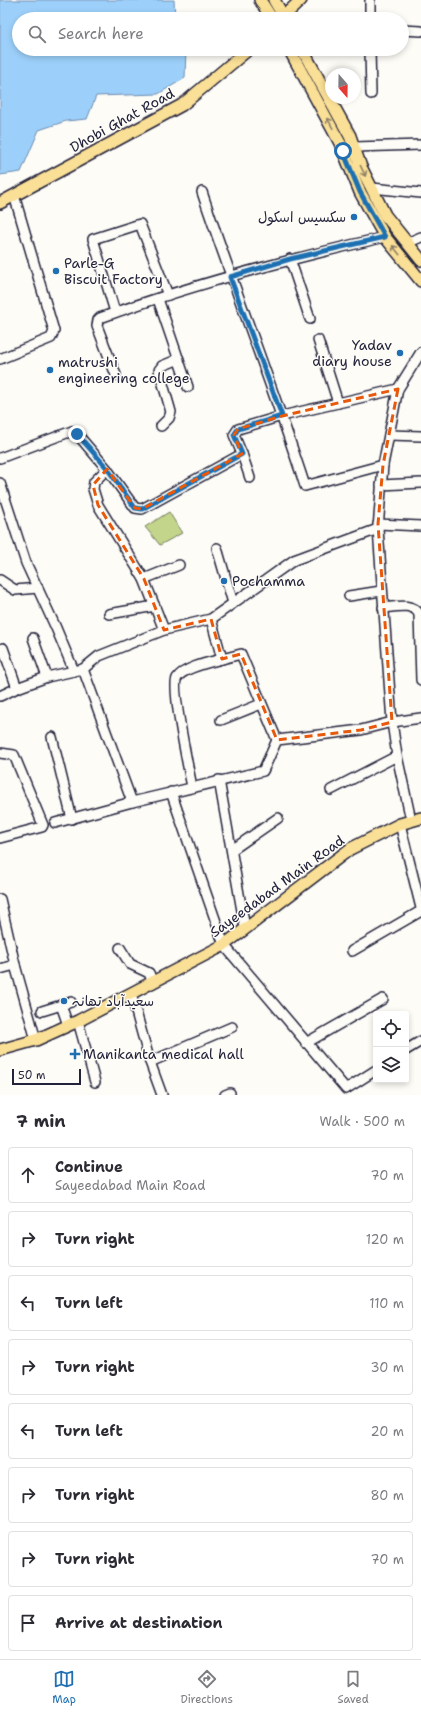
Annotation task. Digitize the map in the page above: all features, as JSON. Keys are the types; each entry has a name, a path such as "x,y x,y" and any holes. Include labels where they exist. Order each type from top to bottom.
{"main road":[{"path":"260,0 268,12"},
{"path":"274,0 281,12"},
{"path":"290,12 301,0"},
{"name":"Dhobi Ghat Road","path":"0,203 182,105 241,56"},
{"path":"293,56 343,151 360,192 385,237 421,281"},
{"path":"306,56 350,136 385,215 421,260"},
{"name":"Sayeedabad Main Road","path":"0,1050 36,1040 73,1023 224,945 350,850 400,824 416,819"}],"street":[{"path":"370,0 370,12"},
{"path":"409,30 421,31"},
{"path":"370,56 371,94"},
{"path":"343,151 354,147 421,145"},
{"path":"372,188 421,193"},
{"path":"202,192 230,277 282,416 305,486 383,464"},
{"path":"0,359 51,338 54,330 14,195"},
{"path":"115,312 93,239 140,224 168,295"},
{"path":"116,375 97,326 98,320 115,312 168,295 290,259 385,237"},
{"path":"407,243 421,237"},
{"path":"290,259 310,319"},
{"path":"158,299 188,387"},
{"path":"318,340 338,403"},
{"path":"416,819 397,756 392,722 384,608 381,591 378,527 383,464 398,390 421,352"},
{"path":"161,426 169,418 171,412 159,370 162,366 179,359"},
{"path":"250,478 234,435 235,431 282,416 398,390"},
{"path":"0,458 72,431 77,434 107,468 135,508 142,509 242,454"},
{"path":"390,435 421,436"},
{"path":"107,468 97,478 93,485 98,506 144,579 164,630"},
{"path":"381,485 421,483"},
{"path":"0,484 26,563 79,670 132,802"},
{"path":"0,696 47,677 79,670 99,656 164,630 211,619 294,560 378,527 421,526"},
{"path":"218,548 233,603"},
{"path":"144,579 179,565"},
{"path":"0,580 15,590 38,588"},
{"path":"349,596 381,591"},
{"path":"109,614 155,606"},
{"path":"384,608 412,606 417,609 420,614 421,680"},
{"path":"211,619 222,659"},
{"path":"33,638 47,677"},
{"path":"3,648 17,688"},
{"path":"55,823 171,792 192,787 219,780 263,770 277,740 241,654 186,671 178,677 175,682 176,698 192,787"},
{"path":"220,720 261,704"},
{"path":"277,740 361,730 392,722 421,718"},
{"path":"52,737 72,819"},
{"path":"0,752 14,755 43,825 42,827 0,838"},
{"path":"331,790 397,756"},
{"path":"219,780 245,928"},
{"path":"171,792 224,945 346,1089 373,1072"},
{"path":"232,850 278,818"},
{"path":"352,951 421,909 400,824"},
{"path":"0,903 36,1040"},
{"path":"120,948 130,964 149,973 153,983"},
{"path":"0,969 15,964"},
{"path":"131,994 150,1062 162,1095"},
{"path":"306,1043 383,999"},
{"path":"42,1011 71,1002"},
{"path":"61,1005 73,1023 95,1082"},
{"path":"150,1062 232,1027"},
{"path":"409,1048 421,1041"}],"highlighted area":[{"path":"398,389 383,465 378,524 392,722 361,730 277,740 241,654 222,659 211,619 164,630 144,579 98,505 93,485 107,469 135,508 142,509 242,454 234,435 238,429 282,416"}],"green space":[{"path":"169,512 182,533 160,545 145,527"}],"water":[{"path":"0,0 174,0 175,12 12,12 12,56 186,56 185,78 158,94 96,96 87,119 66,121 39,130 21,172 0,175"}],"place":[{"name":"سکسیس اسکول","path":"354,217"},
{"name":"Parle-G Biscuit Factory","path":"56,271"},
{"name":"Yadav diary house","path":"400,353"},
{"name":"matrushi engineering college","path":"50,370"},
{"name":"Pochamma","path":"224,581"},
{"name":"سعیدآباد تھانہ","path":"64,1001"},
{"name":"Manikanta medical hall","path":"75,1054"}],"route":[{"path":"77,434 107,468 135,508 142,509 242,454 234,435 235,431 238,429 282,416 230,277 290,259 385,237 360,192 343,151"}]}
